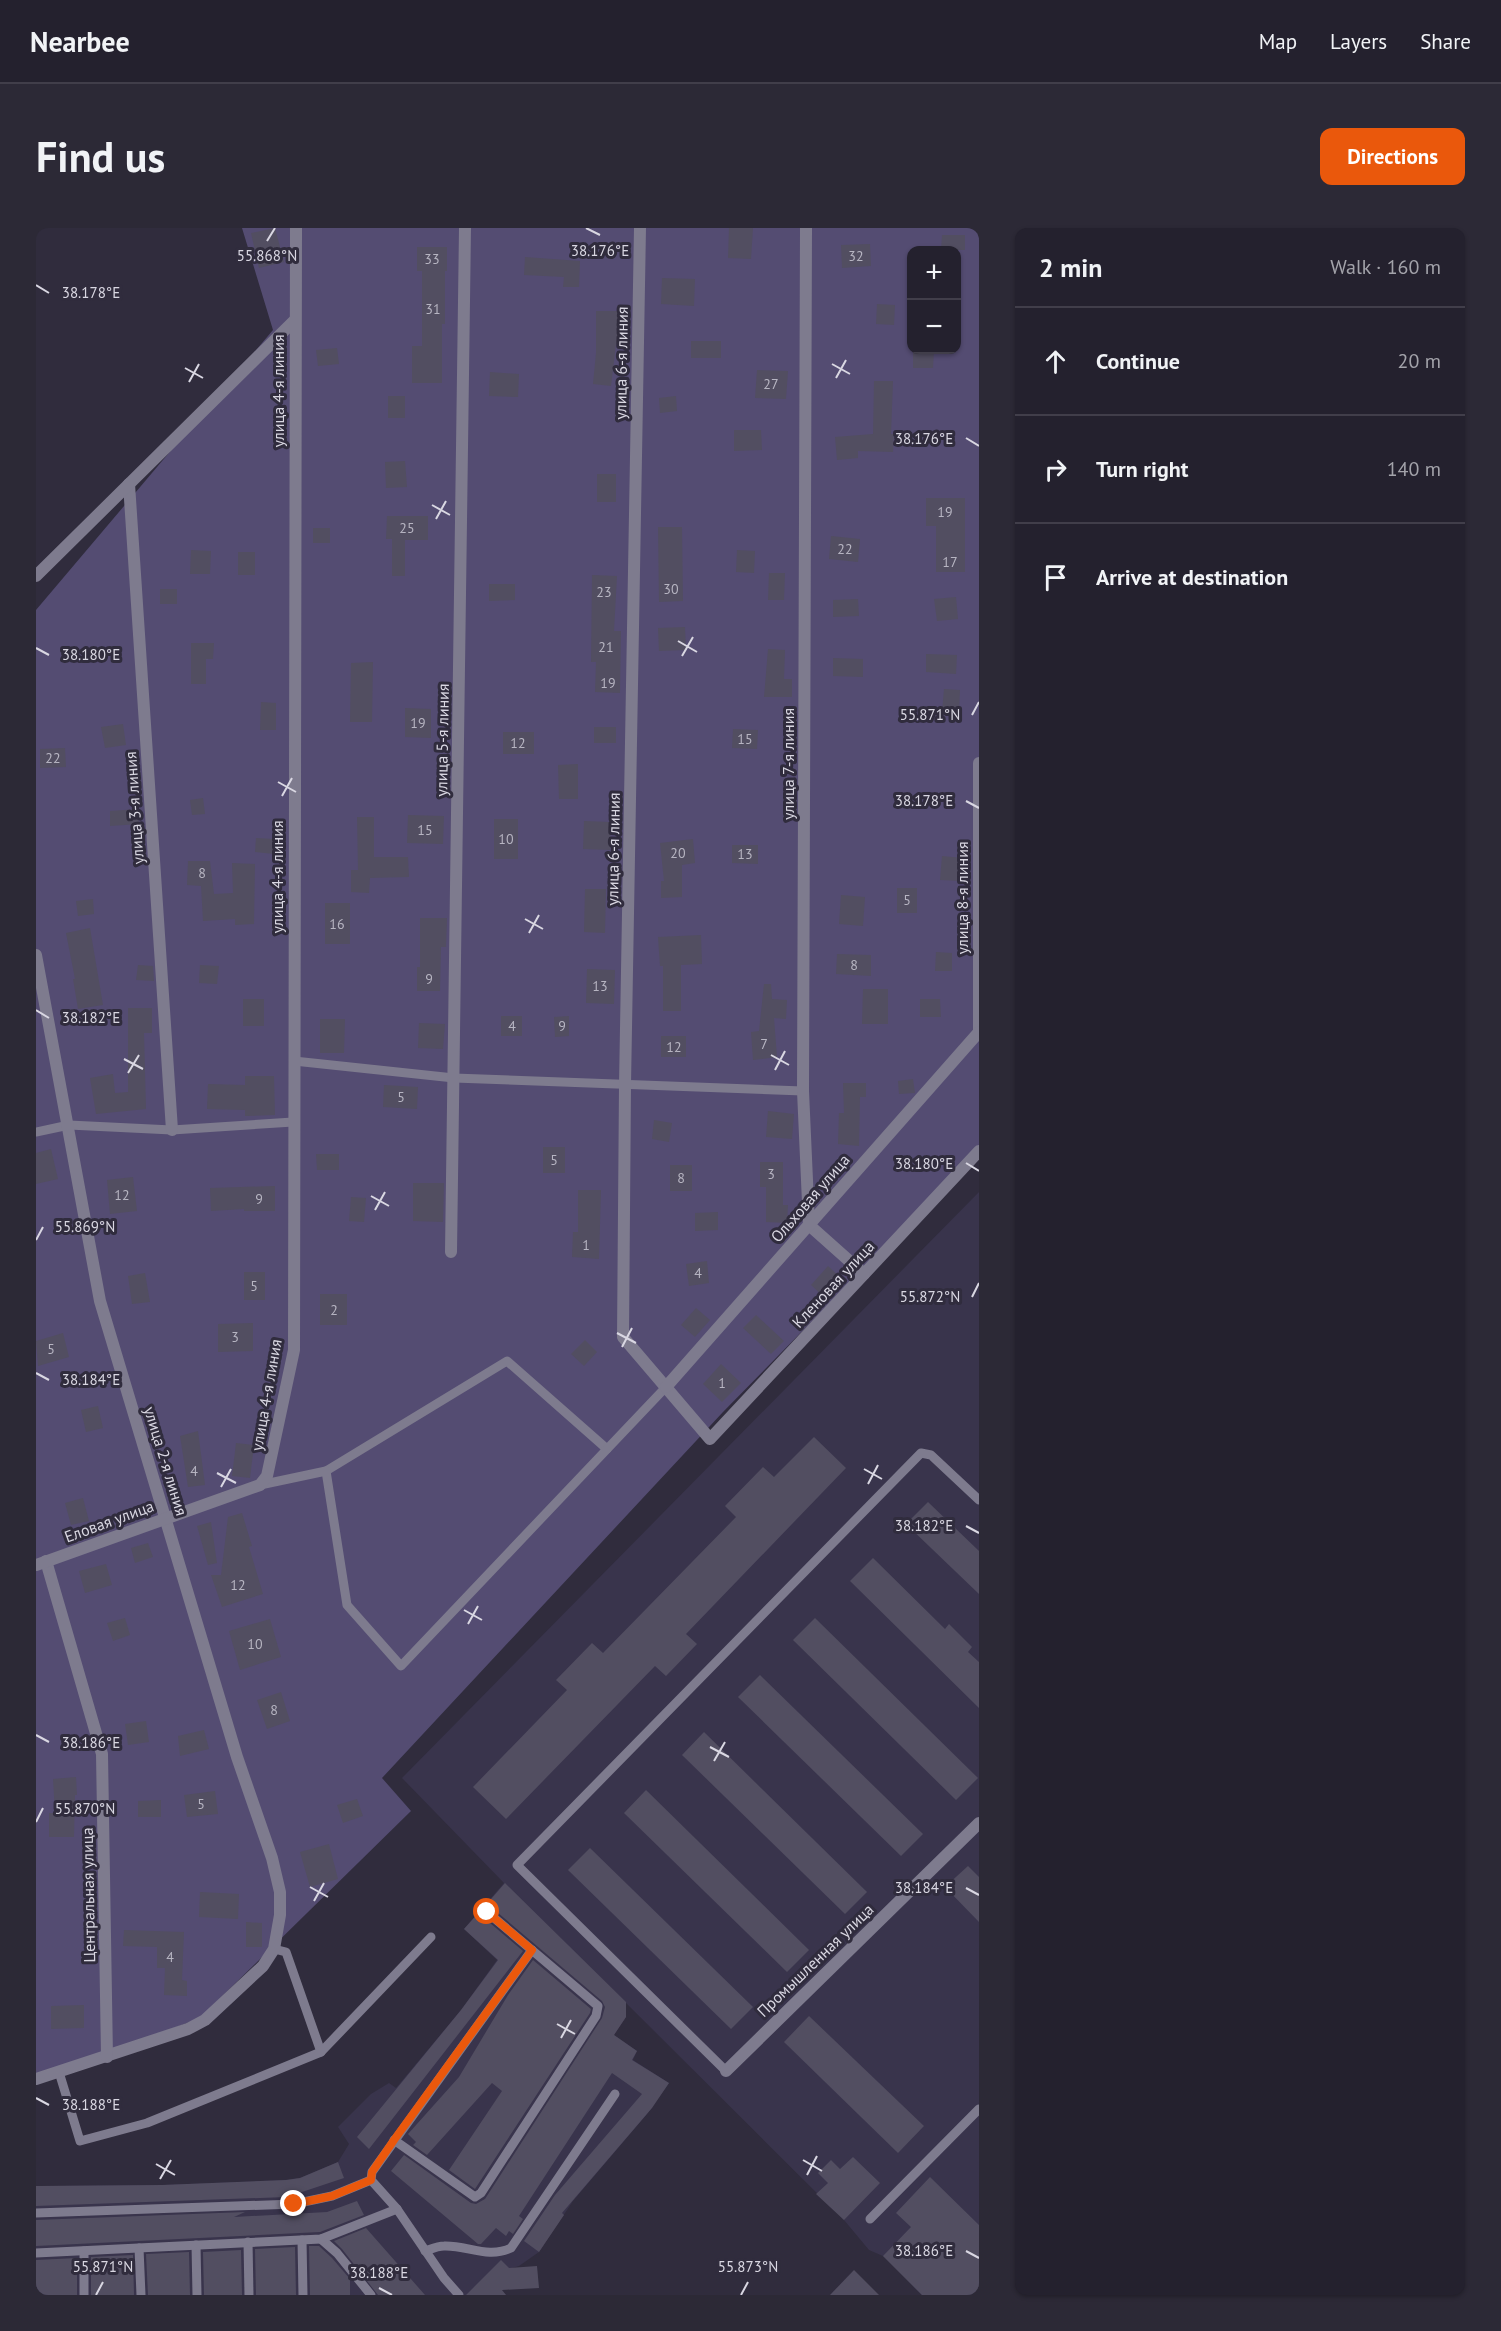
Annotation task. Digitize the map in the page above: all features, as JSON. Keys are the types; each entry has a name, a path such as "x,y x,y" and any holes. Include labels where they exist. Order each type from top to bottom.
{"street":[{"name":"улица 4-я линия","path":"261,1485 267,1476 294,1350 294,321 296,228"},
{"name":"улица 5-я линия","path":"451,1252 465,228"},
{"name":"улица 6-я линия","path":"640,228 625,1084 623,1337 711,1439"},
{"name":"улица 7-я линия","path":"806,228 803,1090 809,1225"},
{"path":"36,576 294,321"},
{"name":"улица 3-я линия","path":"129,484 172,1130"},
{"name":"улица 8-я линия","path":"979,763 979,1033"},
{"name":"улица 2-я линия","path":"36,955 100,1301 237,1757 272,1858 280,1892 280,1915 274,1949 263,1966 205,2020 188,2029 36,2079"},
{"name":"Ольховая улица","path":"666,1387 979,1033"},
{"name":"Кленовая улица","path":"711,1439 979,1151"},
{"path":"809,1225 864,1274"},
{"name":"Еловая улица","path":"41,1563 261,1485"},
{"name":"Центральная улица","path":"41,1563 102,1754 106,2057"},
{"name":"Промышленная улица","path":"726,2071 979,1823"}],"lane":[{"path":"294,1061 454,1078 803,1090"},
{"path":"36,1132 69,1125 172,1130 293,1122"},
{"path":"261,1485 326,1471 507,1361 607,1449"},
{"path":"326,1471 347,1605 401,1666 666,1387"},
{"path":"726,2071 517,1865 921,1453 931,1455 979,1500"},
{"path":"394,2140 475,2197 481,2193 596,2016 598,2006 487,1912"},
{"path":"58,2072 80,2141 147,2123 321,2052 431,1937"},
{"path":"274,1949 285,1952 321,2052"},
{"path":"459,2295 444,2278 397,2209 371,2180 372,2172 532,1950"},
{"path":"425,2251 442,2246 484,2253 506,2251 511,2248 615,2094"},
{"path":"870,2219 979,2109"},
{"path":"36,2212 294,2204 332,2196 371,2180"},
{"path":"36,2253 321,2239 397,2209"},
{"path":"321,2239 337,2253 371,2295"},
{"path":"302,2240 303,2295"},
{"path":"248,2242 249,2295"},
{"path":"196,2245 197,2295"},
{"path":"139,2248 141,2295"},
{"path":"84,2251 84,2295"},
{"path":"358,2295 363,2286"}],"shaded area":[{"path":"242,228 979,228 979,1151 723,1412 382,1778 411,1811 200,2018 36,2081 36,610 273,330"},
{"path":"979,1192 979,2295 922,2295 883,2256 869,2250 844,2220 626,2003 626,2017 614,2035 637,2051 633,2060 669,2083 647,2114 573,2201 539,2252 519,2266 509,2269 495,2283 506,2295 36,2295 36,2186 162,2185 286,2180 300,2178 338,2162 349,2144 338,2127 371,2094 389,2083 396,2088 461,2010 497,1960 464,1929 504,1883 402,1778"}],"building":[{"path":"275,228 284,262 259,268 251,233"},
{"path":"729,228 753,228 751,259 728,258"},
{"path":"942,235 965,235 965,250 961,250 961,246 941,246"},
{"path":"870,244 871,266 842,268 841,245"},
{"path":"417,247 447,247 445,324 442,324 442,383 412,383 412,346 422,346 422,271 417,271"},
{"path":"525,257 580,261 579,287 563,287 564,277 524,275"},
{"path":"662,278 695,279 694,306 661,304"},
{"path":"877,304 895,305 894,325 876,324"},
{"path":"596,311 619,311 619,345 616,344 611,386 593,384"},
{"path":"691,341 721,341 721,358 691,358"},
{"path":"337,348 339,364 318,366 316,350"},
{"path":"913,354 934,354 933,368 913,368"},
{"path":"757,370 788,371 786,399 755,398"},
{"path":"490,372 519,374 518,397 489,396"},
{"path":"874,381 893,381 891,434 894,434 893,452 858,451 858,458 837,460 835,437 873,434"},
{"path":"388,396 405,396 405,418 388,418"},
{"path":"676,396 677,411 660,413 659,398"},
{"path":"734,430 761,430 762,450 734,451"},
{"path":"405,461 407,487 386,488 385,462"},
{"path":"597,474 616,474 616,502 597,502"},
{"path":"926,498 965,498 965,572 936,572 936,526 926,526"},
{"path":"387,516 428,516 428,540 405,540 405,576 392,576 392,539 386,539"},
{"path":"658,527 682,527 683,601 659,602"},
{"path":"313,528 330,528 330,543 313,543"},
{"path":"831,536 860,539 858,562 829,559"},
{"path":"191,550 211,551 210,574 190,574"},
{"path":"737,550 755,551 754,573 736,572"},
{"path":"238,552 255,552 255,575 238,575"},
{"path":"769,573 785,573 784,600 768,600"},
{"path":"592,575 617,576 614,631 621,631 620,693 595,692 596,662 591,662"},
{"path":"489,584 515,584 515,600 489,601"},
{"path":"160,589 177,589 177,604 160,604"},
{"path":"956,597 958,619 937,621 934,599"},
{"path":"858,599 859,616 833,617 833,600"},
{"path":"685,627 686,650 659,651 658,628"},
{"path":"191,643 214,643 213,659 206,659 206,684 191,684"},
{"path":"768,649 785,650 784,679 792,679 792,697 764,697"},
{"path":"926,654 957,655 956,674 926,672"},
{"path":"833,658 863,659 863,677 833,676"},
{"path":"373,662 372,722 350,722 351,663"},
{"path":"944,689 960,690 959,713 942,712"},
{"path":"261,702 276,703 276,730 260,730"},
{"path":"405,708 431,709 431,738 405,737"},
{"path":"123,724 126,745 105,748 101,727"},
{"path":"594,727 616,727 616,743 594,743"},
{"path":"733,729 758,730 757,749 732,748"},
{"path":"503,732 534,732 534,754 503,754"},
{"path":"65,748 66,767 40,768 40,749"},
{"path":"578,764 578,799 559,799 558,765"},
{"path":"203,798 205,814 192,815 190,800"},
{"path":"138,809 139,824 110,826 110,811"},
{"path":"408,815 444,816 443,844 407,843"},
{"path":"357,817 374,817 374,857 408,857 409,877 370,878 369,893 351,892 351,870 358,870"},
{"path":"494,819 518,819 518,859 494,859"},
{"path":"584,821 611,822 610,850 583,849"},
{"path":"256,838 275,839 274,854 255,852"},
{"path":"693,839 695,863 682,865 682,897 661,898 661,881 664,881 660,843"},
{"path":"732,845 758,845 758,864 732,863"},
{"path":"942,856 963,858 961,881 940,880"},
{"path":"188,861 210,861 214,894 233,893 232,863 255,864 254,924 235,925 235,919 203,921 201,886 187,885"},
{"path":"897,888 917,888 917,913 897,913"},
{"path":"585,889 606,889 605,933 584,932"},
{"path":"841,895 865,897 863,926 839,924"},
{"path":"93,899 94,914 78,916 76,901"},
{"path":"325,903 350,903 350,944 325,944"},
{"path":"420,918 447,918 446,947 441,947 440,991 417,991 417,967 420,967"},
{"path":"90,928 103,1005 78,1009 66,933"},
{"path":"701,935 702,964 681,965 681,1011 663,1011 663,966 660,966 658,937"},
{"path":"936,952 952,953 952,971 935,971"},
{"path":"837,954 871,955 871,976 836,974"},
{"path":"138,965 153,966 154,981 136,980"},
{"path":"200,965 219,966 217,984 199,983"},
{"path":"587,969 615,970 614,1004 586,1003"},
{"path":"764,984 771,984 772,999 787,1000 786,1019 774,1018 777,1057 753,1060 751,1032 759,1031"},
{"path":"863,989 888,989 888,1024 862,1024"},
{"path":"243,999 264,999 264,1026 243,1026"},
{"path":"920,999 940,999 941,1017 920,1017"},
{"path":"128,1008 152,1008 152,1033 144,1033 146,1109 96,1114 90,1078 113,1074 115,1093 128,1092"},
{"path":"501,1016 522,1016 522,1036 501,1036"},
{"path":"569,1016 569,1036 555,1037 554,1017"},
{"path":"320,1019 345,1019 344,1053 320,1053"},
{"path":"419,1023 445,1024 443,1049 418,1048"},
{"path":"661,1036 686,1036 686,1057 661,1057"},
{"path":"245,1076 274,1076 275,1115 245,1116 245,1110 207,1109 208,1084 245,1085"},
{"path":"913,1079 915,1093 899,1094 898,1081"},
{"path":"843,1083 866,1083 866,1097 860,1097 859,1146 838,1144 839,1113 844,1113"},
{"path":"384,1085 418,1087 417,1109 383,1107"},
{"path":"768,1111 794,1114 792,1139 766,1137"},
{"path":"654,1120 672,1123 669,1142 652,1139"},
{"path":"543,1147 565,1147 565,1173 543,1173"},
{"path":"51,1149 58,1179 36,1184 36,1153"},
{"path":"316,1154 339,1154 339,1170 317,1170"},
{"path":"760,1162 783,1162 783,1205 788,1205 787,1223 766,1222 766,1187 760,1187"},
{"path":"670,1165 692,1165 692,1191 670,1191"},
{"path":"133,1177 137,1211 110,1214 107,1180"},
{"path":"413,1183 444,1183 443,1222 413,1221"},
{"path":"275,1186 275,1211 244,1211 244,1209 211,1211 210,1188"},
{"path":"578,1190 601,1190 599,1259 572,1257 573,1232 578,1232"},
{"path":"351,1197 366,1198 364,1222 349,1221"},
{"path":"718,1212 718,1230 695,1231 695,1213"},
{"path":"707,1261 709,1283 689,1286 686,1264"},
{"path":"828,1266 843,1280 826,1299 811,1285"},
{"path":"244,1272 265,1272 265,1300 244,1300"},
{"path":"145,1273 150,1302 132,1304 128,1276"},
{"path":"320,1294 347,1294 347,1325 320,1325"},
{"path":"696,1308 710,1320 695,1337 681,1325"},
{"path":"756,1315 784,1341 771,1354 743,1328"},
{"path":"253,1323 253,1351 218,1352 218,1324"},
{"path":"63,1333 69,1357 38,1366 36,1341"},
{"path":"585,1340 597,1352 584,1366 571,1354"},
{"path":"721,1364 741,1383 722,1402 703,1384"},
{"path":"98,1406 103,1428 86,1432 81,1410"},
{"path":"198,1431 205,1485 188,1487 180,1436"},
{"path":"814,1437 846,1468 686,1634 697,1644 666,1676 655,1666 506,1819 473,1787 567,1690 556,1680 592,1643 603,1653 736,1517 725,1506 763,1467 774,1477"},
{"path":"236,1443 254,1445 250,1478 232,1476"},
{"path":"83,1498 89,1521 71,1525 65,1503"},
{"path":"928,1502 979,1551 979,1594 906,1524"},
{"path":"242,1513 263,1594 222,1607 211,1575 221,1575 228,1517"},
{"path":"211,1522 217,1563 208,1565 197,1526"},
{"path":"148,1543 153,1557 135,1563 131,1548"},
{"path":"873,1558 945,1629 949,1624 972,1647 968,1652 979,1662 979,1708 850,1581"},
{"path":"106,1564 112,1585 85,1593 79,1571"},
{"path":"125,1618 130,1635 113,1641 107,1623"},
{"path":"815,1618 978,1778 956,1800 793,1640"},
{"path":"270,1619 281,1657 240,1670 229,1631"},
{"path":"760,1675 923,1834 901,1856 738,1697"},
{"path":"281,1692 290,1721 267,1729 257,1700"},
{"path":"146,1721 149,1742 128,1745 125,1724"},
{"path":"204,1730 209,1749 180,1756 178,1736"},
{"path":"704,1732 867,1892 845,1914 682,1755"},
{"path":"76,1777 74,1837 49,1837 49,1813 55,1813 53,1779"},
{"path":"646,1790 809,1950 787,1972 624,1813"},
{"path":"215,1791 218,1814 187,1817 184,1795"},
{"path":"357,1799 363,1816 343,1823 337,1805"},
{"path":"161,1800 161,1817 138,1817 138,1801"},
{"path":"329,1844 338,1879 310,1887 300,1852"},
{"path":"590,1848 753,2007 731,2029 568,1870"},
{"path":"968,1866 979,1877 979,1922 945,1887"},
{"path":"505,1883 626,2002 626,2017 614,2035 637,2051 632,2060 669,2083 652,2108 562,2213 564,2215 539,2252 524,2241 555,2195 642,2094 612,2073 519,2216 523,2219 513,2234 509,2231 506,2236 496,2228 481,2244 478,2244 391,2171 404,2155 471,2203 476,2204 485,2199 602,2018 605,2007 602,2001 491,1907 485,1906"},
{"path":"200,1892 239,1894 238,1919 199,1917"},
{"path":"480,1911 483,1917 523,1951 369,2149 357,2137 461,2010 498,1960 464,1929"},
{"path":"246,1922 262,1923 262,1947 246,1947"},
{"path":"124,1930 184,1932 182,1980 187,1981 187,1996 164,1995 165,1968 157,1968 157,1947 123,1946"},
{"path":"533,1960 591,2009 590,2013 475,2189 449,2170 502,2091 492,2083 427,2155 413,2145 416,2142 408,2134 459,2077 508,1995"},
{"path":"84,2005 84,2028 51,2029 51,2006"},
{"path":"809,2016 924,2126 898,2153 784,2042"},
{"path":"853,2157 880,2183 844,2220 816,2194 828,2183 818,2173 831,2160 840,2169"},
{"path":"338,2162 344,2178 287,2197 36,2206 36,2186 162,2185 286,2180 300,2178"},
{"path":"930,2177 979,2225 979,2295 922,2295 883,2256 911,2227 896,2213"},
{"path":"357,2201 364,2215 320,2232 36,2246 36,2220 245,2212 234,2217 327,2212"},
{"path":"366,2228 425,2295 378,2295 334,2241"},
{"path":"309,2246 319,2246 350,2279 350,2295 310,2295"},
{"path":"295,2247 296,2295 256,2295 255,2249"},
{"path":"241,2250 242,2295 204,2295 203,2252"},
{"path":"189,2252 190,2295 148,2295 146,2254"},
{"path":"133,2255 134,2295 91,2295 91,2257"},
{"path":"77,2258 77,2295 36,2295 36,2260"},
{"path":"501,2260 509,2268 537,2266 539,2288 502,2290 506,2295 466,2295"},
{"path":"854,2270 879,2295 830,2295"}],"route":[{"path":"294,2204 332,2196 371,2180 372,2172 394,2140 532,1950 487,1912"}]}
